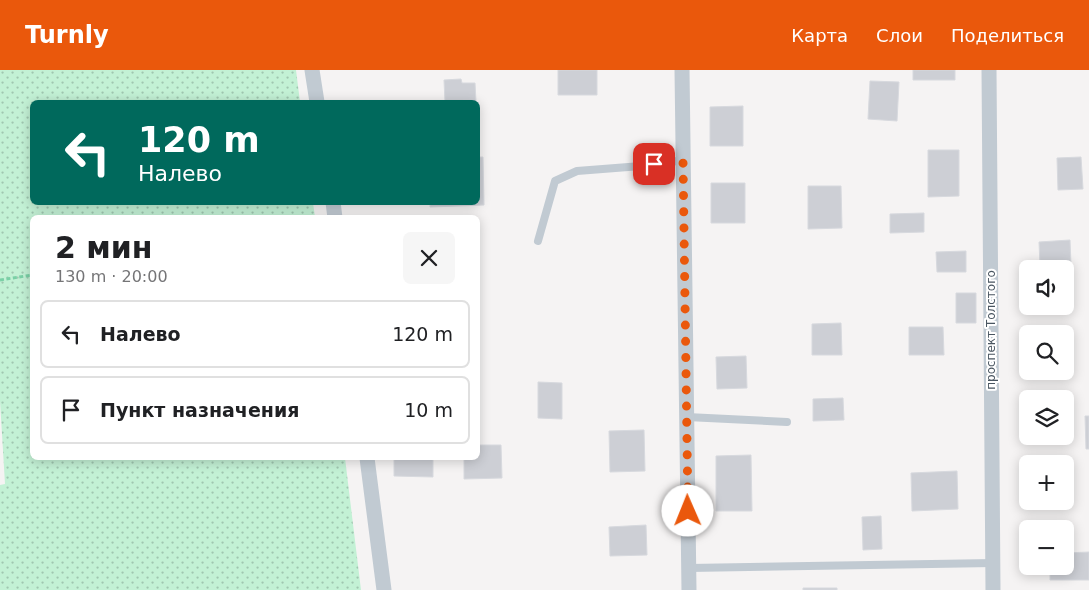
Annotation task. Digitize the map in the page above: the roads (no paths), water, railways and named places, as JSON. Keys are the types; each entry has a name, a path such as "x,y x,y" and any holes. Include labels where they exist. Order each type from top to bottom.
{"street":[{"path":"312,70 317,100"},
{"path":"682,70 689,590"},
{"name":"проспект Толстого","path":"989,70 993,590"},
{"path":"367,460 384,590"}],"lane":[{"path":"538,241 555,181 577,171 683,160"},
{"path":"687,417 787,422"},
{"path":"689,568 993,563"}]}
